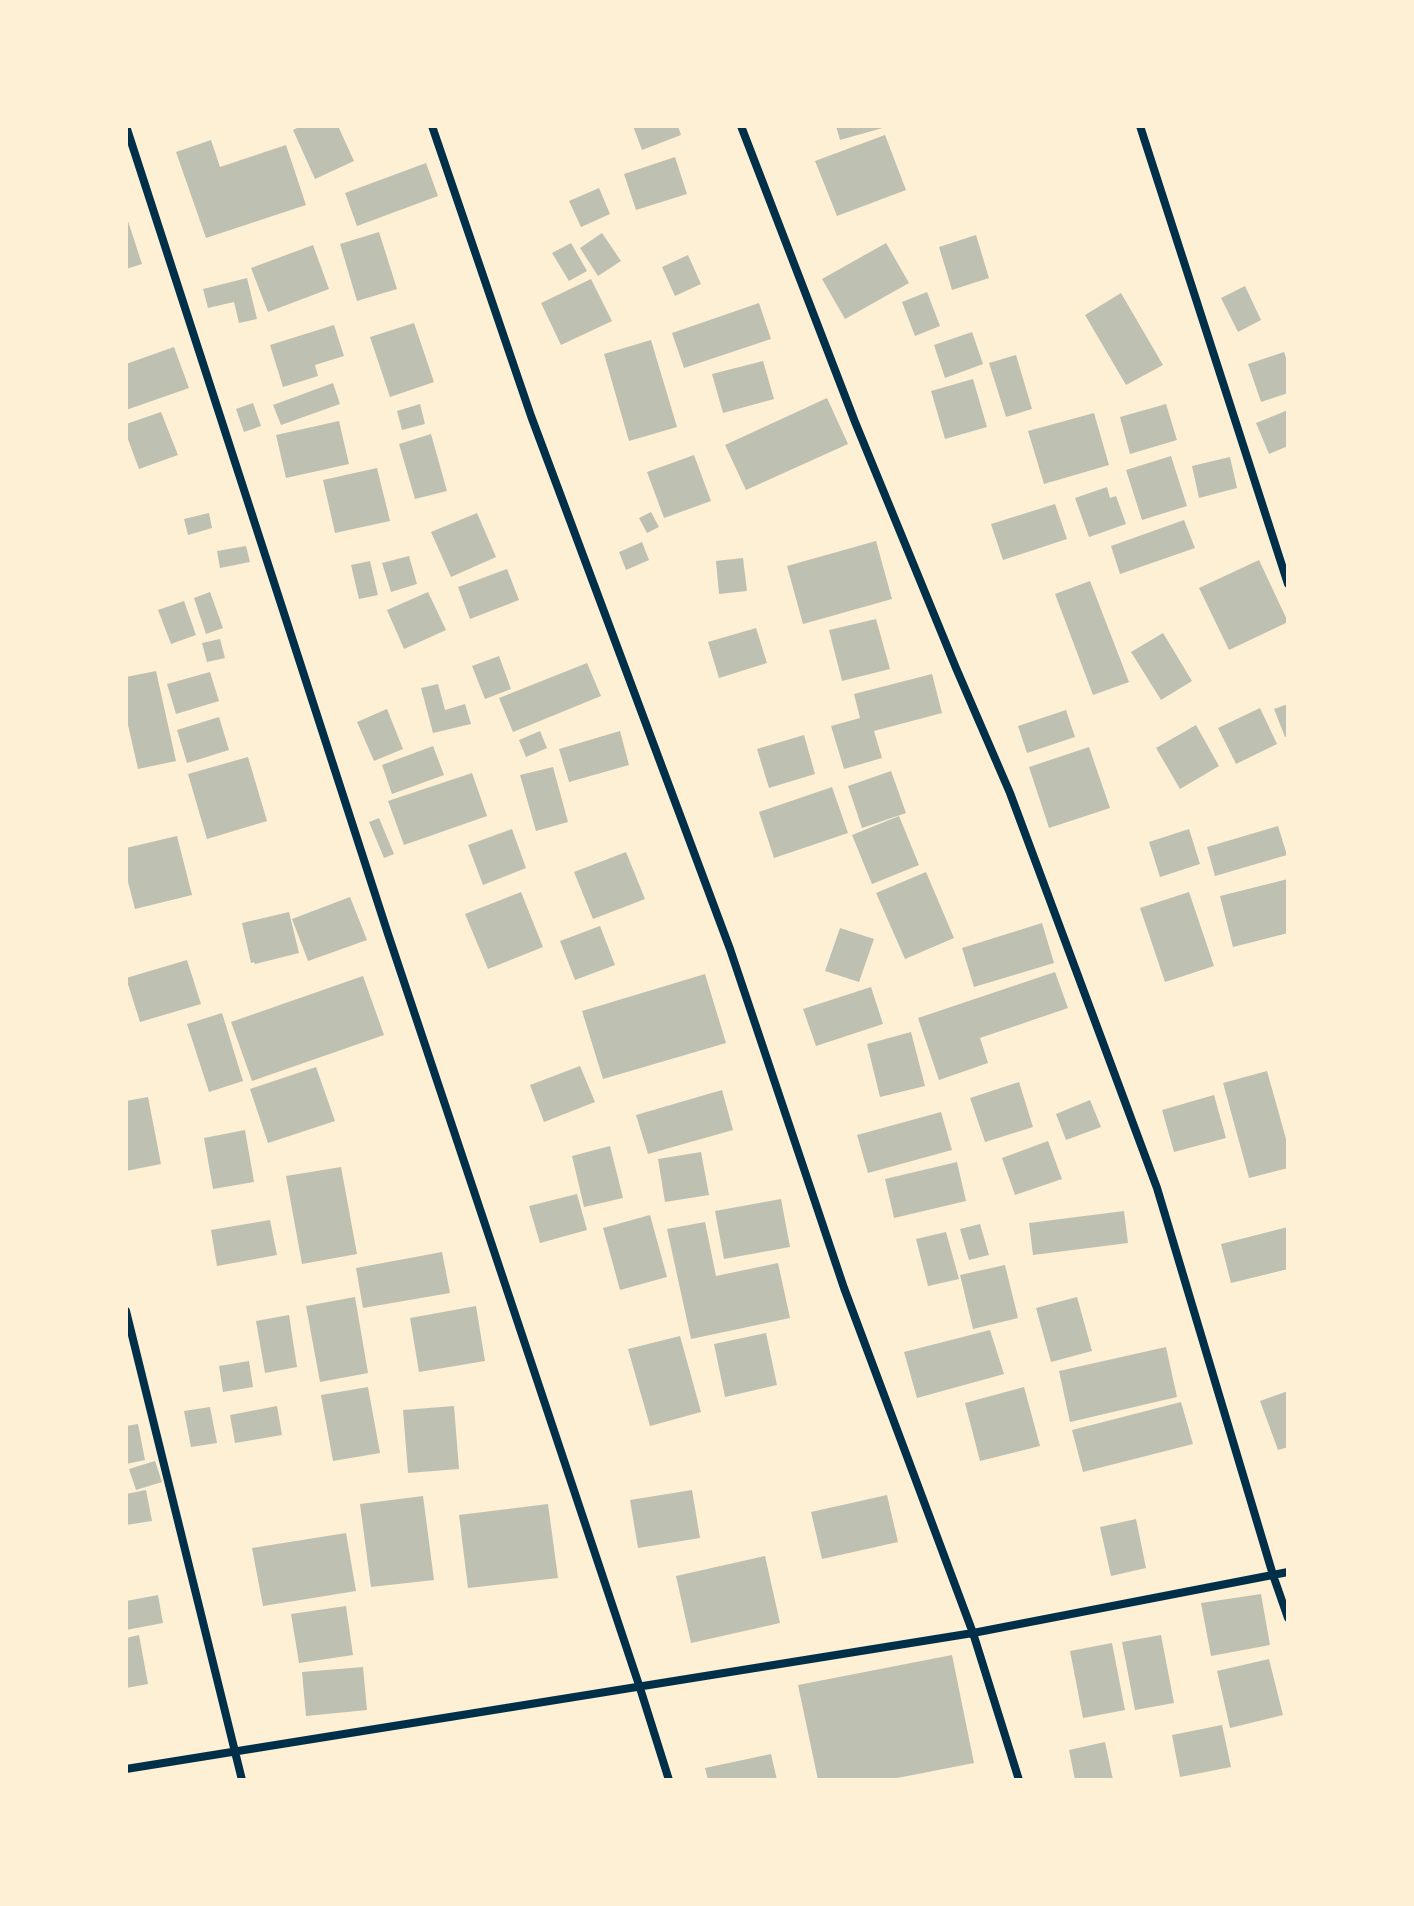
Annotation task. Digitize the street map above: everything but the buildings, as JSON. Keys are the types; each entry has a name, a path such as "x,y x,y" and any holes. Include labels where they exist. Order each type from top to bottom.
{"street":[{"path":"126,126 388,934 669,1780"},
{"path":"432,126 531,416 730,949 844,1288 973,1633 1019,1780"},
{"path":"741,126 861,437 1010,793 1157,1188 1288,1618"},
{"path":"1140,126 1288,584"},
{"path":"126,1311 242,1780"},
{"path":"126,1769 973,1633 1288,1572"}]}
